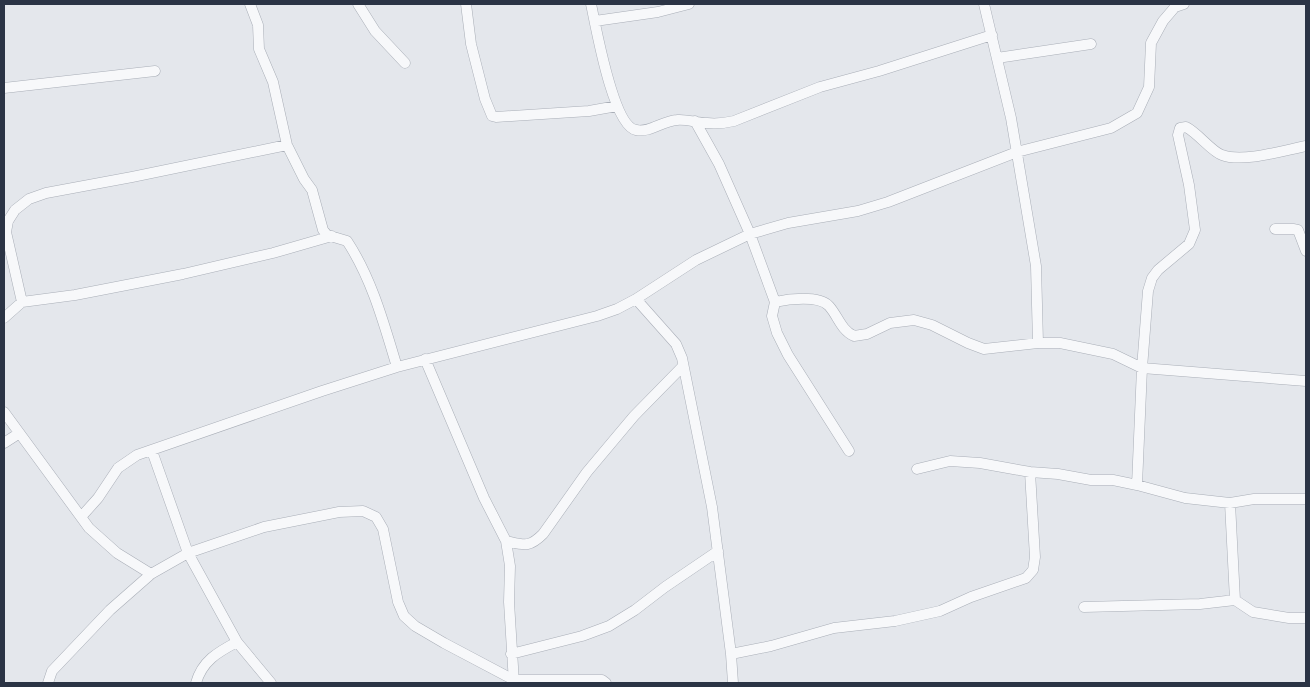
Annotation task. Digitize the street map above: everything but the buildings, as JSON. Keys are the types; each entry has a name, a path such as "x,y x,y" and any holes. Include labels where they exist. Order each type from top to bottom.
{"street":[{"path":"250,4 258,25 259,49 273,82 287,144 304,179 312,190 323,230 327,235 343,238 347,241 363,270 375,295 397,367"},
{"path":"358,4 376,30 405,63"},
{"path":"466,4 472,44 485,99 492,116 558,114 617,106"},
{"path":"591,4 609,82 617,106 625,124 635,130 646,130 665,121 677,120 721,124 734,121 820,87 879,71 992,35"},
{"path":"595,21 658,12 689,4"},
{"path":"984,4 1017,152 1036,266 1038,343"},
{"path":"80,517 98,498 118,468 137,455 312,394 397,367 597,316 617,309 636,299 696,260 750,234 788,223 858,212 1017,152 1112,128 1137,113 1149,87 1151,43 1163,21 1175,7 1184,4"},
{"path":"997,58 1091,44"},
{"path":"4,88 155,72"},
{"path":"695,121 719,164 750,234 775,302 772,316 777,333 788,355 848,451"},
{"path":"1137,485 1142,368 1148,292 1152,278 1158,270 1189,244 1195,230 1189,185 1178,135 1180,128 1186,127 1195,132 1222,155 1239,157 1263,155 1306,146"},
{"path":"22,302 6,232 8,221 15,210 29,199 46,192 132,177 287,144"},
{"path":"1275,228 1298,230 1306,251"},
{"path":"4,318 22,302 74,295 183,274 273,253 332,236"},
{"path":"636,299 676,344 683,366 712,508 733,683"},
{"path":"775,302 810,300 824,302 844,329 854,336 867,334 890,323 914,320 984,349 1038,343 1060,343 1113,354 1142,368 1306,381"},
{"path":"425,359 484,498 506,541 510,566 508,602 514,682"},
{"path":"506,541 525,545 534,542 543,534 587,472 622,430 683,366"},
{"path":"4,412 18,434 80,517 98,537 117,553 151,574"},
{"path":"4,443 18,434"},
{"path":"152,451 188,553 237,642 271,683"},
{"path":"917,469 950,461 980,463 1090,480 1113,480 1185,498 1230,504 1254,499 1306,500"},
{"path":"731,654 770,646 834,628 895,621 940,612 971,597 1026,578 1033,570 1035,557 1030,472"},
{"path":"1230,504 1235,600"},
{"path":"48,683 52,671 110,610 151,574 188,553 264,527 339,512 363,511 376,517 383,528 398,602 404,616 415,626 514,682 602,680 606,683"},
{"path":"511,654 582,636 609,626 635,610 718,551"},
{"path":"1084,607 1200,604 1235,600 1253,612 1289,618 1306,618"},
{"path":"196,683 211,657 237,642"}]}
